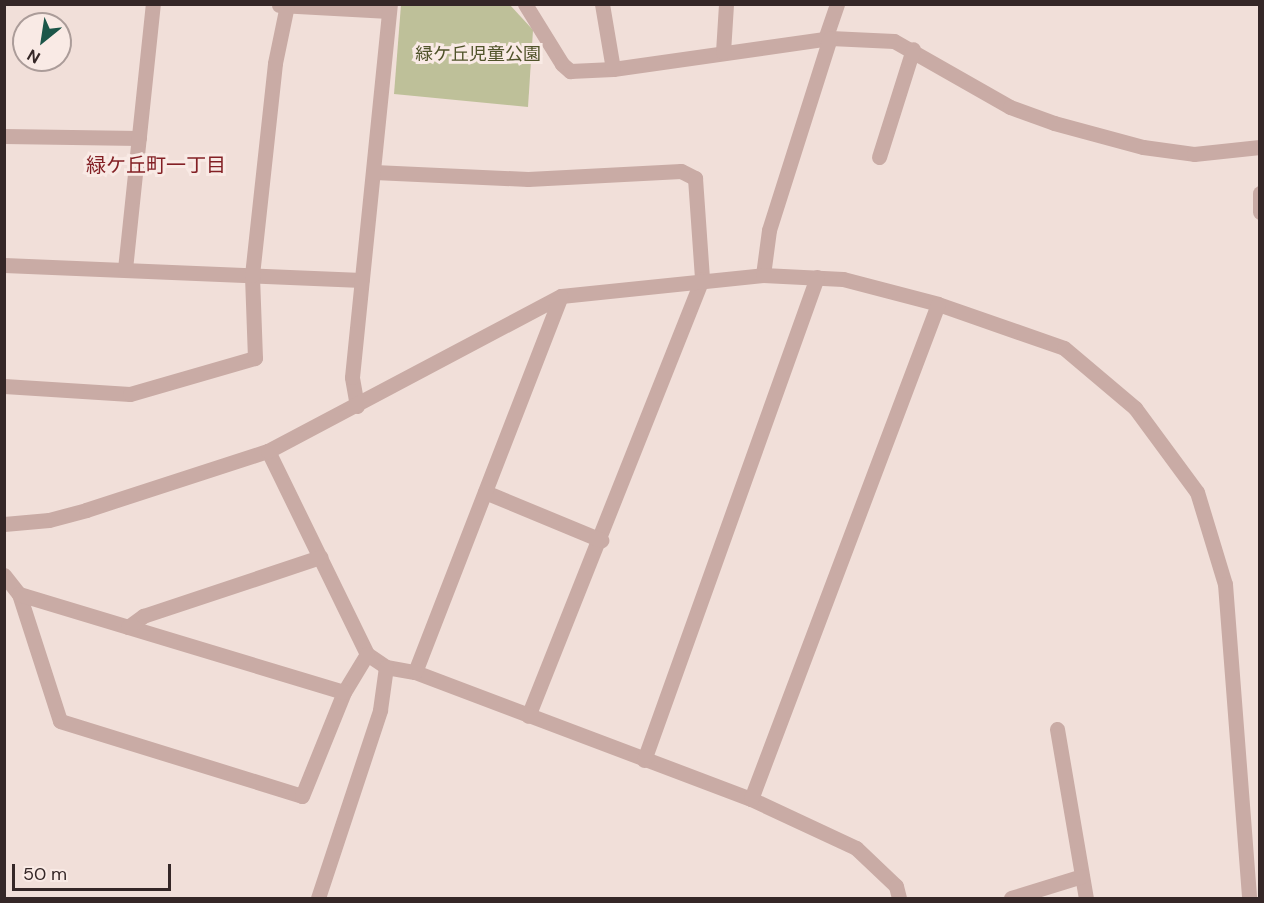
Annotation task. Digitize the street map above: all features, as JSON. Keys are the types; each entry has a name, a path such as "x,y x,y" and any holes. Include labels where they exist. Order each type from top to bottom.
{"street":[{"path":"124,269 153,4"},
{"path":"278,4 389,8 352,377 357,406"},
{"path":"525,4 562,64 570,70 614,69 828,39 894,41 913,49 1010,107 1054,123 1143,147 1194,154 1260,147"},
{"path":"602,4 614,69"},
{"path":"723,52 726,4"},
{"path":"763,275 769,230 837,4"},
{"path":"4,386 130,394 255,358 252,274 275,63 287,5"},
{"path":"879,157 913,49"},
{"path":"4,135 139,138"},
{"path":"374,172 528,179 681,171 695,178 702,279 601,540 528,716"},
{"path":"1260,193 1260,212"},
{"path":"4,265 363,280"},
{"path":"4,524 39,522 86,510 268,451 561,297 702,279 763,275 843,279 938,304 1064,348 1135,408 1197,492 1225,584 1249,898"},
{"path":"644,760 818,277"},
{"path":"415,672 561,297"},
{"path":"751,799 938,304"},
{"path":"268,451 367,654 386,667 415,672 751,799 856,848 896,886 899,898"},
{"path":"485,492 601,540"},
{"path":"128,627 143,616 320,557"},
{"path":"4,575 19,594 60,721 302,796 344,692 367,654"},
{"path":"19,594 344,692"},
{"path":"318,898 380,710 386,667"},
{"path":"1057,729 1086,898"},
{"path":"1011,898 1082,876"}],"green space":[{"name":"緑ケ丘児童公園","path":"401,5 510,5 533,30 528,107 394,94"}],"district":[{"name":"緑ケ丘町一丁目","path":"156,165"}]}
